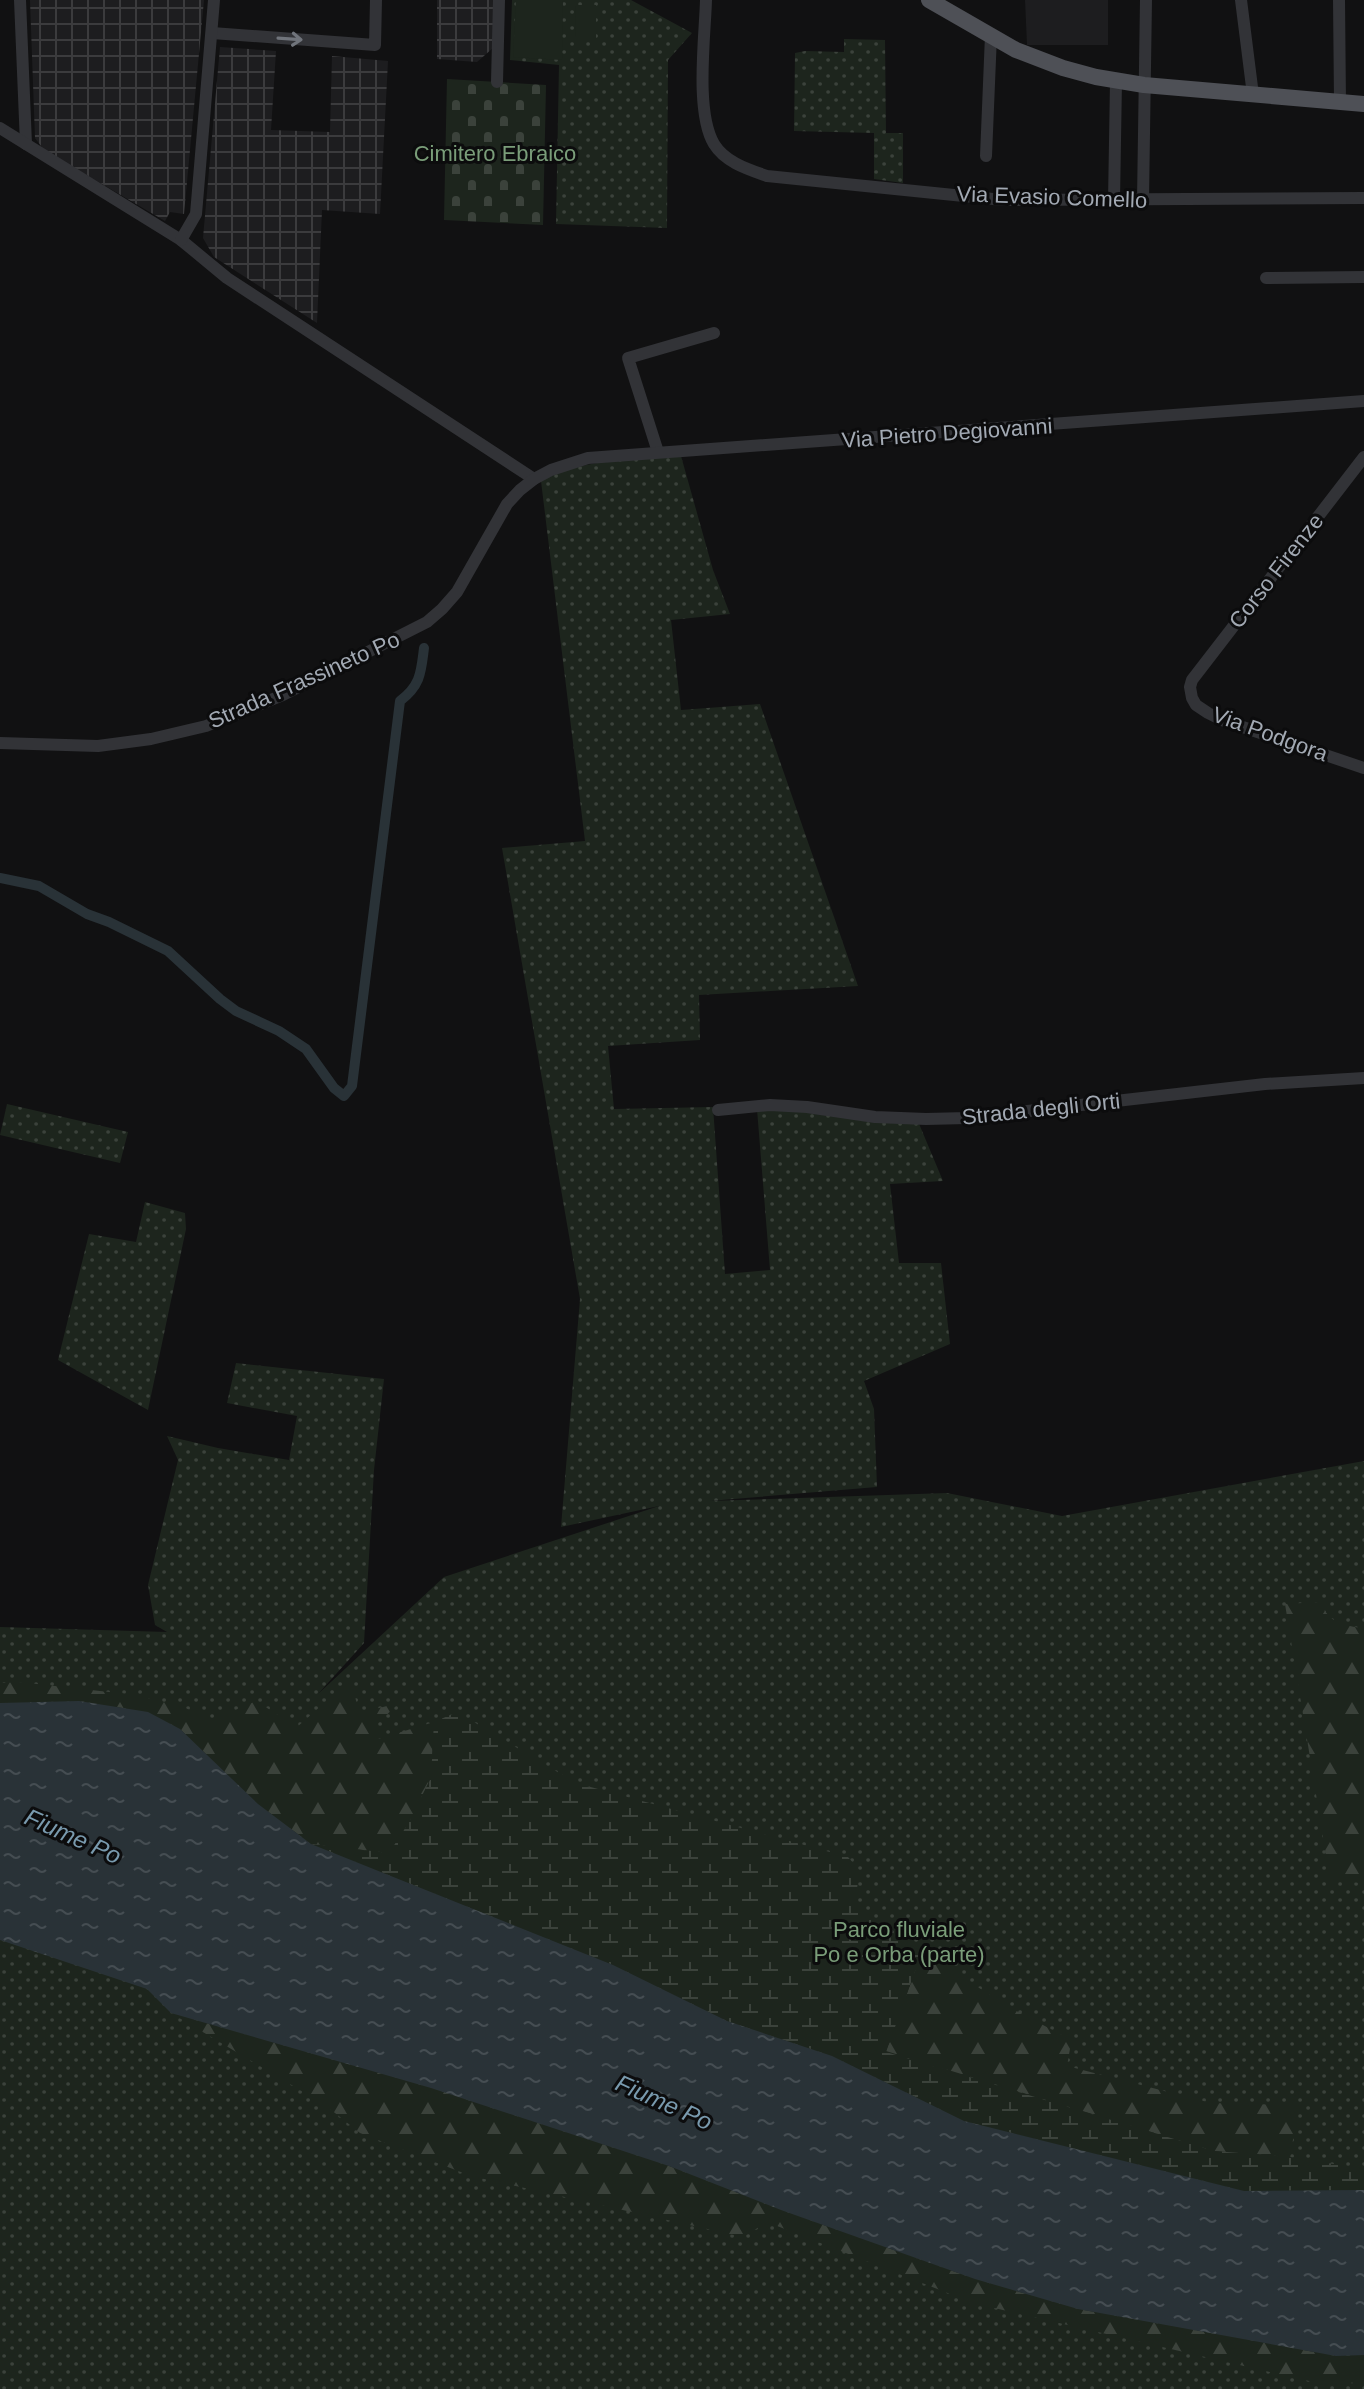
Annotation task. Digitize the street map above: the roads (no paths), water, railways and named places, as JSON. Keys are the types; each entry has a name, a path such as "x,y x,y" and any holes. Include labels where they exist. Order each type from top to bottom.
{"main road":[{"path":"929,0 1016,50 1063,68 1116,81 1364,104"}],"street":[{"path":"20,0 26,144"},
{"path":"181,240 196,214 214,0"},
{"path":"212,33 375,45 376,0"},
{"path":"497,82 499,0"},
{"name":"Via Evasio Comello","path":"706,0 703,92 707,130 715,146 729,159 767,176 1003,200 1364,198"},
{"path":"1143,200 1146,0"},
{"path":"1241,0 1253,95"},
{"path":"1339,0 1340,102"},
{"path":"986,156 991,35"},
{"path":"1114,201 1116,81"},
{"path":"0,128 181,240 227,278 534,479"},
{"path":"1266,278 1364,277"},
{"path":"658,452 628,358 714,333"},
{"name":"Via Pietro Degiovanni","path":"534,479 560,466 588,458 1364,401"},
{"name":"Corso Firenze","path":"1190,687 1192,680 1364,457"},
{"name":"Strada Frassineto Po","path":"0,743 98,746 174,735 206,726 283,695 391,642 427,622 442,609 467,576 507,504 534,479"},
{"name":"Via Podgora","path":"1190,687 1196,705 1222,720 1364,768"},
{"name":"Strada degli Orti","path":"718,1110 770,1105 875,1117 967,1118 1265,1084 1364,1078"}],"water":[{"name":"Fiume Po","path":"79,1701 148,1712 180,1729 258,1804 311,1844 613,1965 727,2021 832,2056 964,2121 1244,2191 1364,2190 1364,2355 1336,2356 1078,2309 975,2279 781,2210 669,2166 431,2088 171,2013 147,1989 0,1940 0,1703"}],"waterway":[{"path":"0,878 39,886 87,914 168,951 236,1011 279,1031 306,1049 334,1088 344,1096 352,1086 400,701 416,684 424,648"}],"park label":[{"name":"Cimitero Ebraico","path":"495,153"},
{"name":"Parco fluviale Po e Orba (parte)","path":"899,1942"}]}
